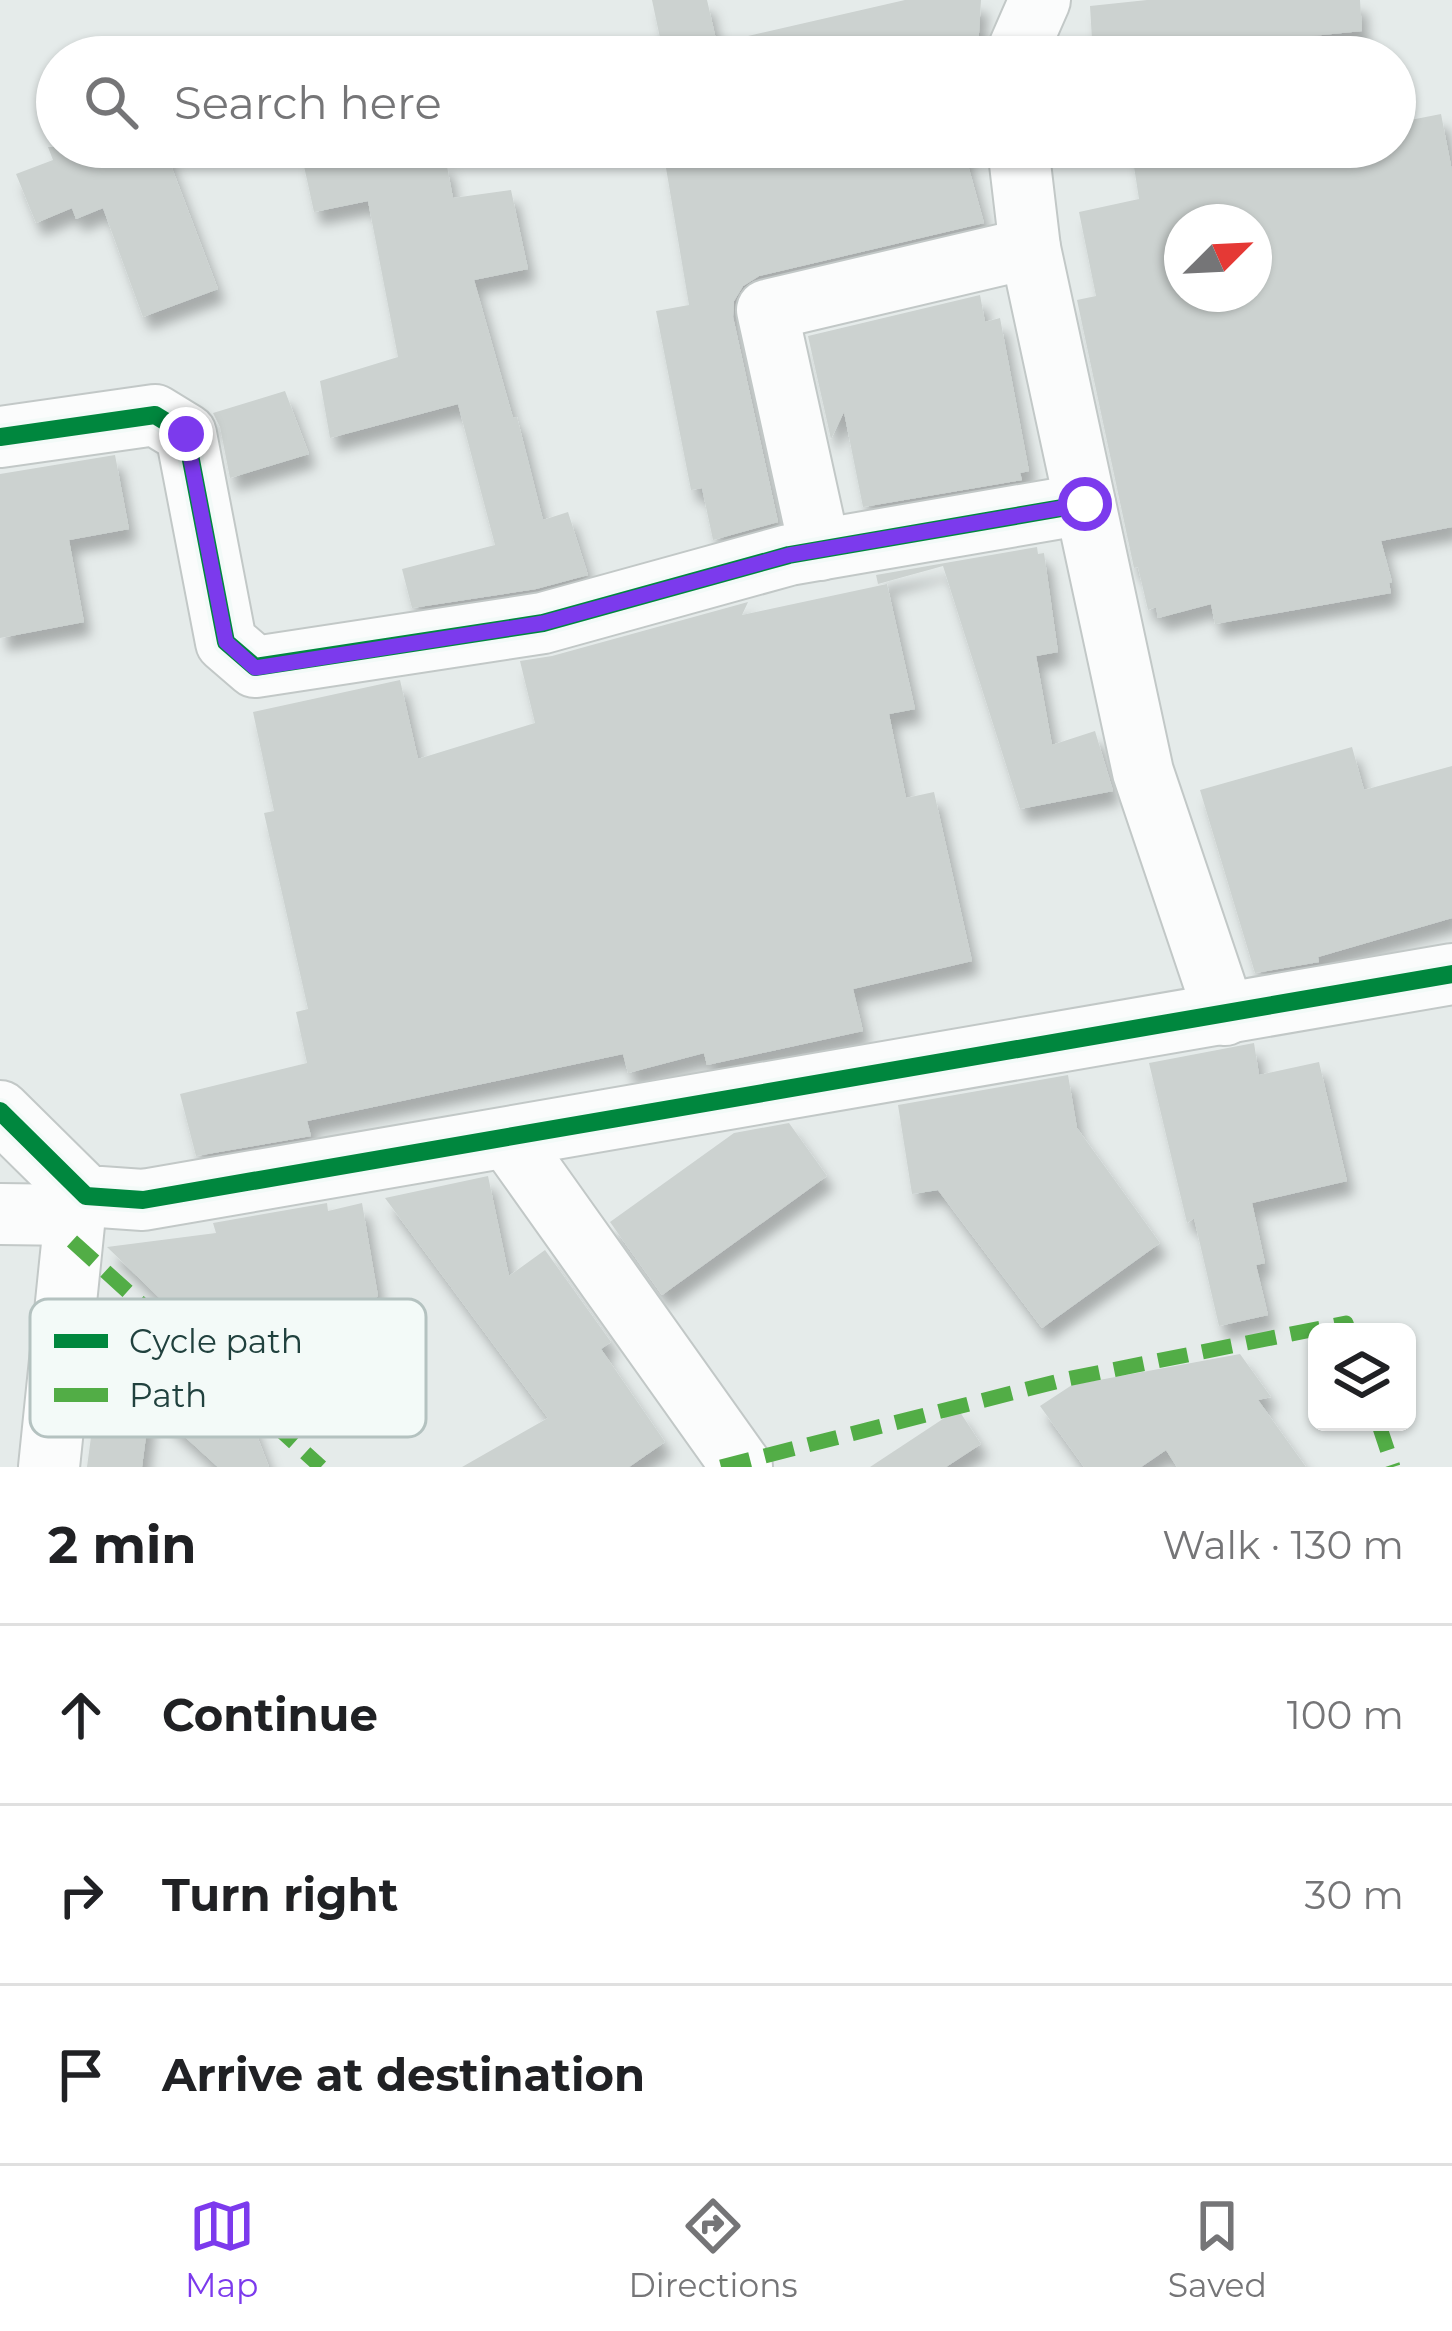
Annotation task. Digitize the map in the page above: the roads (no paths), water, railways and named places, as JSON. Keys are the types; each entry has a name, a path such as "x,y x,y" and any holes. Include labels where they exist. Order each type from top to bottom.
{"street":[{"path":"1025,36 1040,0"},
{"path":"1020,168 1030,248 1143,772 1226,1015"},
{"path":"820,550 767,310 1030,248"},
{"path":"0,436 155,415 186,434 226,642 255,668 543,623 820,550 1085,504"},
{"path":"0,1214 142,1200 1452,974"},
{"path":"0,1111 81,1205 70,1299"},
{"path":"508,1138 742,1467"},
{"path":"49,1467 53,1437"}]}
